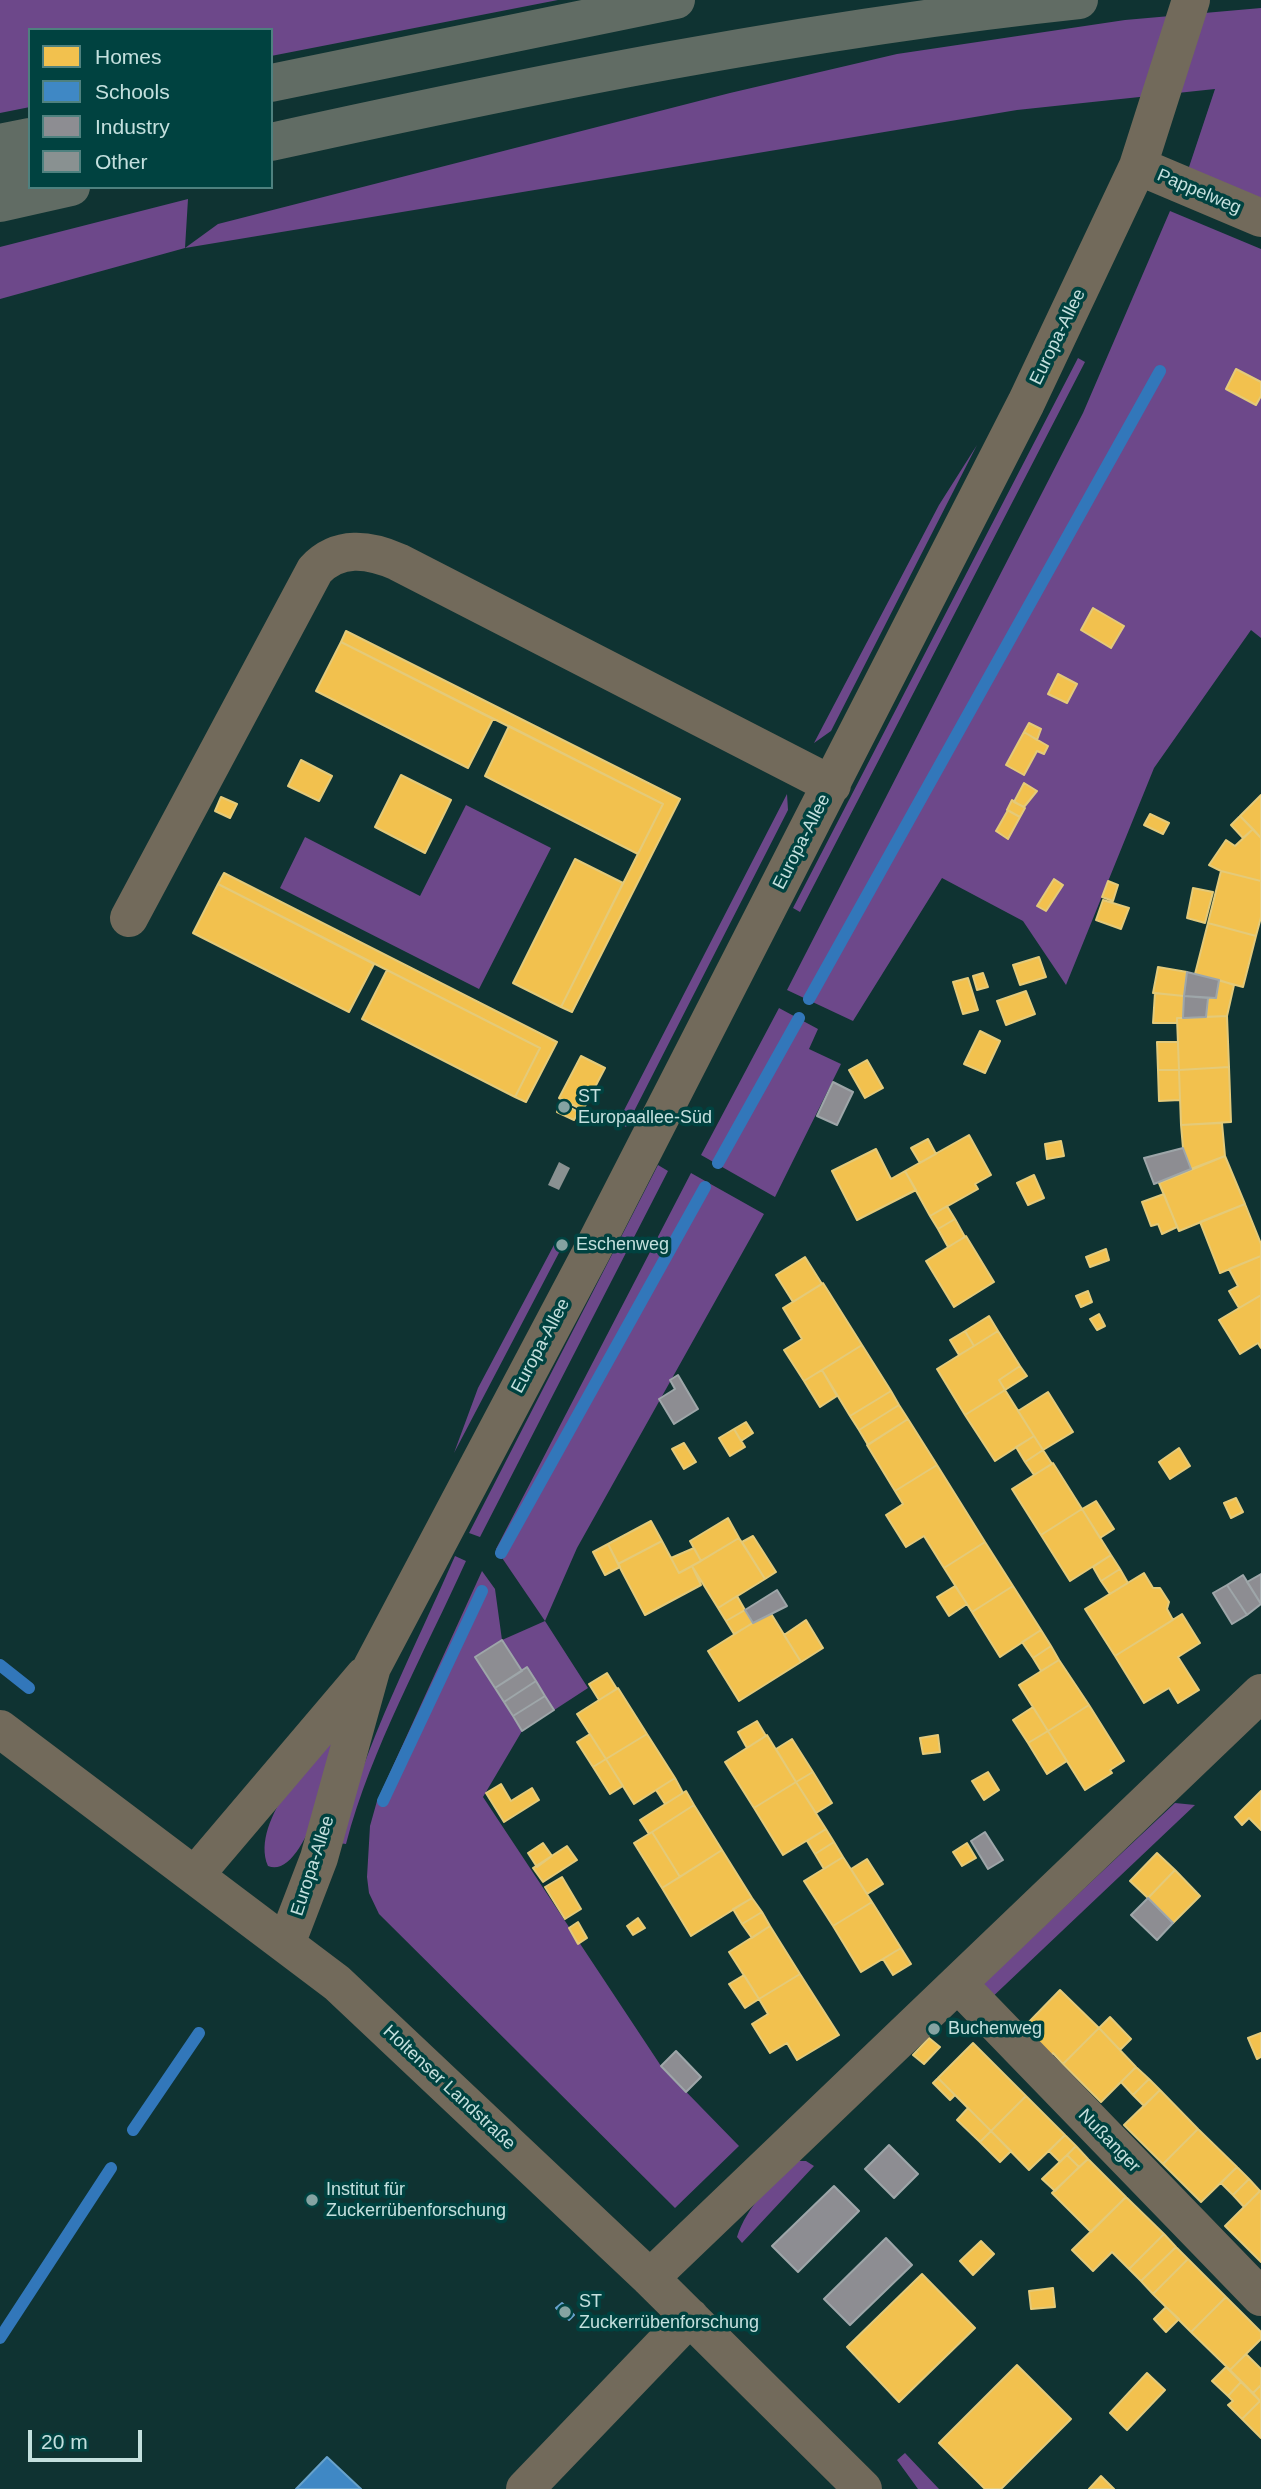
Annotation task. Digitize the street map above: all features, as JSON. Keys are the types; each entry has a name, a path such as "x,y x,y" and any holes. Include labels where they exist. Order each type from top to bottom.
{"highway":[{"path":"273,83 676,0"},
{"path":"273,142 515,90 685,58 881,26 1079,0"},
{"path":"0,144 28,137"},
{"path":"0,173 28,170"},
{"path":"0,204 63,189"}],"street":[{"name":"Europa-Allee","path":"286,1944 319,1858 372,1667 832,785 1026,403 1138,166 1191,0"},
{"name":"Pappelweg","path":"1138,166 1261,218"},
{"path":"129,918 315,570 322,562 342,553 377,553 398,562 832,785"},
{"name":"Europa-Allee","path":"195,1875 372,1667"},
{"path":"650,2278 958,1983 1256,1707"},
{"name":"Holtenser Landstraße","path":"0,1729 337,1983 650,2278 863,2489"},
{"name":"Nußanger","path":"958,1983 1261,2297"},
{"path":"525,2489 690,2317"}],"shaded area":[{"path":"0,0 558,0 273,56 273,28 28,28 28,107 0,113"},
{"path":"1261,8 1261,198 1188,170 1215,89 1017,110 185,248 218,224 730,93 897,54 1125,20"},
{"path":"188,199 185,248 0,299 0,247"},
{"path":"1170,211 1261,249 1261,638 1251,630 1154,768 1066,985 1023,921 942,878 853,1021 787,990 1083,413"},
{"path":"1078,358 1085,362 800,912 793,908"},
{"path":"977,445 831,731 814,743 939,505"},
{"path":"787,794 788,810 626,1127 618,1122"},
{"path":"466,805 551,848 479,989 280,888 305,837 420,896"},
{"path":"779,1008 818,1029 809,1049 841,1064 775,1197 701,1155"},
{"path":"658,1165 668,1171 480,1537 469,1533"},
{"path":"691,1173 764,1214 577,1548 545,1621 496,1549"},
{"path":"555,1243 562,1247 454,1453 478,1388"},
{"path":"455,1556 466,1561 384,1736 346,1844 339,1843 376,1733"},
{"path":"482,1571 495,1589 502,1640 545,1621 588,1688 522,1731 483,1797 661,2066 739,2146 675,2208 379,1914 369,1893 367,1877 370,1826 377,1801"},
{"path":"345,1718 327,1781 307,1834 295,1854 282,1865 268,1866 265,1848 268,1828 277,1808 289,1787"},
{"path":"1175,1803 1195,1805 986,2003 975,1991"},
{"path":"794,2161 806,2161 814,2166 742,2243 737,2237 747,2215"},
{"path":"905,2453 939,2489 918,2489 897,2460"}],"building: Homes":[{"path":"1236,369 1261,382 1261,396 1256,405 1226,389"},
{"path":"1093,608 1124,626 1111,648 1081,630"},
{"path":"346,631 680,799 572,1012 561,1007 663,804 341,642"},
{"path":"341,642 493,719 468,768 316,691"},
{"path":"1058,674 1077,684 1067,703 1048,694"},
{"path":"1029,723 1041,729 1037,740 1024,732"},
{"path":"509,726 663,804 638,854 485,776"},
{"path":"1024,732 1048,746 1044,754 1037,751 1024,775 1006,765"},
{"path":"301,760 332,776 319,801 288,786"},
{"path":"401,775 451,800 425,853 375,827"},
{"path":"1024,783 1037,791 1024,807 1014,802"},
{"path":"1261,795 1261,838 1240,816"},
{"path":"221,797 237,804 230,818 215,811"},
{"path":"1012,800 1025,808 1020,817 1007,810"},
{"path":"1008,810 1020,817 1008,839 996,831"},
{"path":"1150,814 1169,823 1163,834 1144,825"},
{"path":"1240,816 1253,829 1243,838 1231,825"},
{"path":"1253,829 1261,838 1261,881 1221,871 1209,865 1226,840 1235,846"},
{"path":"575,859 623,883 561,1007 513,983"},
{"path":"1221,871 1261,881 1261,917 1256,936 1208,923"},
{"path":"224,873 557,1042 526,1102 515,1097 540,1048 218,884"},
{"path":"1054,879 1063,885 1046,911 1037,906"},
{"path":"1108,881 1118,885 1113,901 1102,897"},
{"path":"218,884 374,964 349,1012 193,933"},
{"path":"1193,888 1213,892 1205,923 1187,918"},
{"path":"1103,900 1129,908 1121,929 1096,920"},
{"path":"1208,923 1256,936 1243,987 1195,974"},
{"path":"1039,957 1046,977 1020,985 1013,965"},
{"path":"1158,967 1187,972 1184,996 1153,993"},
{"path":"387,970 540,1048 515,1097 362,1019"},
{"path":"983,973 988,987 977,990 973,976"},
{"path":"968,978 978,1010 963,1014 953,982"},
{"path":"1219,980 1234,985 1227,1016 1206,1017 1208,998 1216,998"},
{"path":"1026,991 1035,1014 1006,1025 997,1001"},
{"path":"1155,993 1184,996 1183,1018 1177,1018 1177,1023 1153,1023"},
{"path":"1227,1016 1229,1067 1179,1070 1177,1018"},
{"path":"980,1031 1000,1041 985,1073 964,1064"},
{"path":"1157,1042 1178,1042 1179,1070 1158,1070"},
{"path":"581,1056 605,1068 583,1110 559,1098"},
{"path":"867,1060 883,1088 865,1098 849,1070"},
{"path":"1229,1067 1231,1122 1181,1125 1179,1070"},
{"path":"1158,1070 1179,1070 1180,1100 1159,1101"},
{"name":"ST Europaallee-Süd","path":"561,1103 578,1112 574,1120 557,1112"},
{"path":"1222,1123 1225,1156 1191,1169 1183,1148 1181,1125"},
{"path":"969,1135 991,1175 975,1184 978,1189 930,1216 905,1171"},
{"path":"928,1139 936,1154 920,1163 911,1148"},
{"path":"1061,1141 1064,1156 1047,1159 1045,1144"},
{"path":"876,1149 891,1179 905,1171 916,1190 857,1220 832,1171"},
{"path":"1225,1156 1245,1204 1179,1231 1159,1183"},
{"path":"1034,1175 1044,1198 1028,1205 1017,1183"},
{"path":"1164,1194 1177,1227 1162,1234 1158,1224 1151,1226 1142,1202"},
{"path":"1245,1204 1261,1244 1261,1256 1220,1273 1200,1222"},
{"path":"947,1206 955,1219 938,1229 930,1216"},
{"path":"955,1219 965,1237 948,1247 938,1229"},
{"path":"966,1236 994,1282 954,1307 926,1261"},
{"path":"1106,1249 1109,1260 1090,1267 1086,1257"},
{"path":"1261,1256 1261,1295 1239,1308 1229,1291 1238,1286 1229,1269"},
{"path":"805,1257 822,1284 793,1302 776,1275"},
{"path":"823,1283 862,1345 804,1381 784,1350 802,1339 783,1308"},
{"path":"1088,1291 1092,1302 1081,1307 1076,1296"},
{"path":"1261,1295 1261,1348 1258,1343 1240,1354 1219,1320"},
{"path":"1099,1314 1105,1326 1097,1330 1090,1319"},
{"path":"989,1316 998,1331 974,1346 965,1331"},
{"path":"965,1331 974,1346 959,1355 950,1340"},
{"path":"998,1331 1020,1366 999,1380 1005,1390 965,1415 937,1369"},
{"path":"862,1345 891,1391 850,1416 822,1370"},
{"path":"1020,1366 1027,1376 1005,1390 999,1380"},
{"path":"822,1370 837,1396 820,1407 804,1381"},
{"path":"1005,1390 1034,1436 995,1461 965,1415"},
{"path":"891,1391 899,1405 859,1430 850,1416"},
{"path":"1048,1392 1073,1432 1043,1450 1018,1411"},
{"path":"899,1405 908,1419 868,1445 859,1430"},
{"path":"908,1419 937,1465 895,1491 867,1445"},
{"path":"746,1422 753,1433 741,1441 734,1429"},
{"path":"734,1429 745,1447 730,1456 719,1438"},
{"path":"1034,1436 1043,1450 1025,1462 1016,1447"},
{"path":"684,1443 696,1462 684,1469 672,1449"},
{"path":"1179,1448 1190,1466 1170,1479 1159,1462"},
{"path":"1043,1450 1052,1464 1034,1475 1025,1462"},
{"path":"1053,1463 1082,1509 1041,1535 1012,1489"},
{"path":"937,1465 985,1542 944,1568 924,1536 906,1547 886,1515 903,1504 895,1491"},
{"path":"1236,1498 1243,1512 1231,1518 1224,1503"},
{"path":"1096,1501 1114,1529 1100,1538 1082,1509"},
{"path":"1082,1509 1111,1555 1070,1581 1041,1535"},
{"path":"728,1518 739,1538 701,1561 690,1541"},
{"path":"651,1521 662,1541 618,1564 608,1544"},
{"path":"753,1536 776,1572 765,1579 742,1542"},
{"path":"739,1538 765,1579 718,1608 692,1566"},
{"path":"662,1541 679,1573 692,1566 701,1585 645,1615 618,1564"},
{"path":"985,1542 1013,1586 972,1612 944,1568"},
{"path":"608,1544 620,1567 605,1575 593,1552"},
{"path":"694,1548 701,1561 679,1573 671,1558"},
{"path":"1111,1555 1120,1569 1101,1581 1093,1567"},
{"path":"1120,1569 1128,1583 1110,1594 1101,1581"},
{"path":"1144,1573 1153,1588 1160,1588 1169,1602 1167,1609 1173,1620 1115,1656 1085,1609"},
{"path":"955,1586 967,1604 949,1616 937,1597"},
{"path":"1013,1586 1041,1630 1000,1657 972,1612"},
{"path":"737,1596 745,1610 726,1621 718,1608"},
{"path":"745,1610 753,1623 734,1634 726,1621"},
{"path":"770,1612 801,1662 739,1701 708,1651"},
{"path":"1182,1614 1200,1643 1178,1657 1199,1690 1178,1703 1169,1688 1144,1703 1115,1656"},
{"path":"806,1620 823,1648 801,1662 784,1635"},
{"path":"1041,1630 1051,1646 1033,1658 1022,1642"},
{"path":"1051,1646 1059,1660 1041,1671 1033,1658"},
{"path":"1059,1660 1089,1705 1048,1731 1019,1685"},
{"path":"607,1673 617,1689 599,1700 589,1684"},
{"path":"618,1688 647,1734 606,1759 577,1714"},
{"path":"1089,1705 1124,1761 1110,1770 1112,1773 1085,1790 1048,1731"},
{"path":"1033,1707 1048,1731 1028,1743 1013,1720"},
{"path":"757,1721 766,1736 747,1748 738,1732"},
{"path":"1048,1731 1067,1761 1047,1774 1028,1743"},
{"path":"590,1734 606,1759 593,1767 577,1742"},
{"path":"647,1734 675,1778 634,1804 606,1759"},
{"path":"767,1735 796,1782 754,1808 725,1762"},
{"path":"938,1735 940,1752 923,1754 920,1738"},
{"path":"792,1739 813,1772 796,1782 776,1749"},
{"path":"606,1759 623,1786 610,1794 593,1767"},
{"path":"813,1772 832,1803 816,1813 796,1782"},
{"path":"988,1772 999,1790 984,1800 972,1781"},
{"path":"675,1778 683,1793 665,1804 656,1790"},
{"path":"796,1782 826,1829 783,1855 754,1808"},
{"path":"501,1784 511,1801 532,1788 539,1800 504,1822 486,1793"},
{"path":"686,1791 694,1805 649,1834 640,1820"},
{"path":"1261,1791 1261,1830 1249,1818 1242,1825 1235,1817"},
{"path":"694,1805 722,1850 680,1877 652,1832"},
{"path":"826,1829 834,1842 815,1854 807,1841"},
{"path":"652,1832 680,1877 662,1888 634,1843"},
{"path":"834,1842 843,1857 824,1869 815,1854"},
{"path":"543,1843 552,1856 537,1867 528,1853"},
{"path":"967,1843 976,1858 962,1866 953,1852"},
{"path":"567,1846 577,1860 543,1882 533,1868"},
{"path":"722,1850 752,1898 691,1936 662,1888"},
{"path":"1157,1853 1175,1870 1148,1898 1130,1881"},
{"path":"843,1857 872,1902 833,1926 804,1881"},
{"path":"867,1859 883,1884 867,1894 851,1869"},
{"path":"1175,1870 1200,1896 1173,1923 1148,1898"},
{"path":"562,1877 581,1909 565,1919 545,1887"},
{"path":"752,1898 762,1912 742,1924 733,1909"},
{"path":"872,1902 901,1948 861,1972 833,1926"},
{"path":"762,1912 770,1926 752,1938 742,1924"},
{"path":"638,1918 645,1928 633,1935 627,1926"},
{"path":"578,1922 587,1938 578,1944 569,1928"},
{"path":"770,1926 800,1974 759,1999 729,1952"},
{"path":"901,1948 911,1964 893,1975 883,1959"},
{"path":"800,1974 839,2035 797,2060 787,2043 770,2053 752,2024 768,2014 759,1999"},
{"path":"744,1975 759,1999 745,2008 729,1984"},
{"path":"1060,1990 1099,2028 1063,2064 1053,2053 1047,2060 1025,2026"},
{"path":"1110,2017 1131,2039 1120,2050 1099,2028"},
{"path":"1099,2028 1136,2067 1101,2102 1063,2064"},
{"path":"1261,2033 1261,2057 1257,2059 1248,2038"},
{"path":"929,2038 940,2047 924,2064 913,2055"},
{"path":"973,2043 1026,2096 991,2131 938,2078"},
{"path":"1136,2067 1149,2079 1133,2095 1121,2082"},
{"path":"938,2078 955,2095 950,2100 933,2083"},
{"path":"1149,2079 1160,2090 1144,2106 1133,2095"},
{"path":"1160,2090 1198,2129 1163,2164 1124,2125"},
{"path":"1026,2096 1065,2135 1029,2170 991,2131"},
{"path":"968,2108 991,2131 980,2142 957,2120"},
{"path":"1198,2129 1237,2167 1201,2202 1163,2164"},
{"path":"991,2131 1011,2151 1000,2162 980,2142"},
{"path":"1065,2135 1076,2146 1060,2162 1049,2151"},
{"path":"1076,2146 1088,2159 1079,2167 1067,2155"},
{"path":"1067,2155 1079,2167 1055,2191 1042,2179"},
{"path":"1088,2159 1126,2197 1091,2232 1052,2193"},
{"path":"1237,2167 1249,2179 1233,2195 1221,2183"},
{"path":"1249,2179 1260,2191 1244,2207 1233,2195"},
{"path":"1261,2191 1261,2262 1225,2226"},
{"path":"1126,2197 1164,2234 1129,2269 1112,2252 1093,2271 1072,2250"},
{"path":"1164,2234 1176,2247 1141,2281 1129,2269"},
{"path":"981,2241 994,2254 973,2275 960,2261"},
{"path":"1176,2247 1188,2259 1153,2294 1141,2281"},
{"path":"1188,2259 1226,2297 1191,2332 1153,2294"},
{"path":"922,2274 975,2328 899,2402 847,2347"},
{"path":"1053,2288 1055,2307 1031,2309 1029,2291"},
{"path":"1226,2297 1261,2332 1261,2339 1230,2370 1191,2332"},
{"path":"1166,2307 1179,2319 1166,2332 1154,2319"},
{"path":"1246,2354 1261,2369 1261,2385 1253,2393 1230,2370"},
{"path":"1017,2365 1071,2419 1001,2489 985,2489 939,2443"},
{"path":"1226,2367 1241,2382 1228,2396 1212,2381"},
{"path":"1147,2373 1165,2390 1127,2430 1110,2413"},
{"path":"1241,2382 1260,2401 1242,2419 1228,2405 1233,2401 1228,2396"},
{"path":"1261,2385 1261,2438 1242,2419 1260,2401 1253,2393"},
{"path":"1101,2476 1114,2489 1089,2489"}],"building: Schools":[{"name":"ST Zuckerrübenforschung","path":"562,2303 574,2315 569,2320 556,2308"},
{"path":"327,2457 361,2489 296,2489"}],"building: Industry":[{"path":"1187,972 1219,980 1216,998 1184,996"},
{"path":"1184,996 1208,998 1206,1017 1183,1018"},
{"path":"833,1082 853,1092 837,1125 817,1116"},
{"path":"1183,1148 1191,1169 1154,1184 1144,1158"},
{"path":"678,1375 698,1409 674,1424 659,1399 675,1389 670,1380"},
{"path":"1261,1574 1261,1604 1247,1582"},
{"path":"1243,1575 1261,1604 1247,1615 1227,1585"},
{"path":"1227,1585 1247,1615 1232,1624 1213,1593"},
{"path":"777,1590 787,1606 753,1623 745,1610"},
{"path":"502,1640 522,1671 495,1688 475,1657"},
{"path":"527,1667 536,1681 504,1702 495,1688"},
{"path":"536,1681 545,1696 513,1716 504,1702"},
{"path":"545,1696 554,1710 522,1731 513,1716"},
{"path":"985,1832 1003,1860 988,1869 971,1841"},
{"path":"1148,1898 1173,1923 1157,1940 1131,1915"},
{"path":"676,2051 701,2077 686,2092 661,2066"},
{"path":"889,2145 918,2174 894,2198 865,2169"},
{"path":"834,2186 859,2211 798,2272 772,2246"},
{"path":"886,2238 912,2265 850,2325 824,2299"}],"building: Other":[{"path":"559,1162 570,1168 559,1190 548,1185"}],"waterway":[{"path":"809,999 1160,371"},
{"path":"718,1163 799,1018"},
{"path":"501,1553 705,1187"},
{"path":"383,1801 482,1591"},
{"path":"0,1665 29,1688"},
{"path":"133,2130 199,2033"},
{"path":"0,2338 111,2168"}],"place":[{"name":"ST Europaallee-Süd","path":"564,1107"},
{"name":"Eschenweg","path":"562,1245"},
{"name":"Buchenweg","path":"934,2029"},
{"name":"Institut für Zuckerrübenforschung","path":"312,2200"},
{"name":"ST Zuckerrübenforschung","path":"565,2312"}]}
